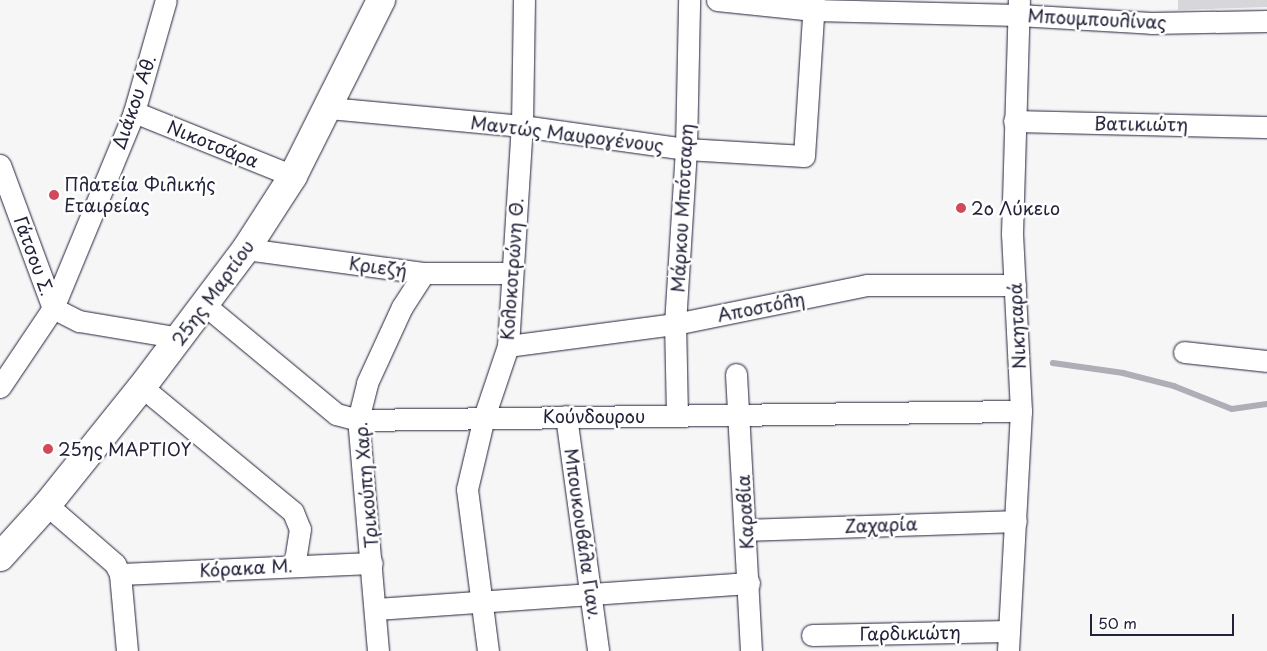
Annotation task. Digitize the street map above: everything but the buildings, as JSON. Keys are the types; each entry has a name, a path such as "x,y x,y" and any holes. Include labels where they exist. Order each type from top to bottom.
{"main road":[{"name":"25ης Μαρτίου","path":"0,557 47,505 142,387 206,306 246,249 293,176 329,108 381,0"}],"street":[{"name":"Διάκου Αθ.","path":"0,387 53,308 134,112 166,0"},
{"name":"Κολοκοτρώνη Θ.","path":"488,651 483,600 467,488 484,417 508,346 510,273 522,126 524,0"},
{"name":"Μάρκου Μπότσαρη","path":"677,416 675,324 686,149 689,0"},
{"name":"Μπουμπουλίνας","path":"717,0 814,5 1019,8 1151,24 1267,21"},
{"name":"Μαντώς Μαυρογένους","path":"329,108 522,126 686,149 804,156 814,5"},
{"name":"Νικηταρά","path":"1008,641 1021,411 1015,285 1014,121 1019,8"},
{"name":"Νικοτσάρα","path":"134,112 293,176"},
{"name":"Βατικιώτη","path":"1014,121 1267,127"},
{"name":"Γάτσου Σ.","path":"2,177 53,308 79,321 180,338"},
{"name":"Κριεζή","path":"246,249 424,274 510,273"},
{"name":"Τρικούπη Χαρ.","path":"378,651 376,609 358,420 367,383 402,307 424,274"},
{"name":"Αποστόλη","path":"508,346 675,324 867,285 1015,285"},
{"name":"Κούνδουρου","path":"206,306 336,414 358,420 1021,411"},
{"path":"1184,352 1267,361"},
{"name":"Καραβία","path":"736,374 740,416 751,651"},
{"path":"142,387 294,512 300,529 294,565"},
{"name":"Μπουκουβάλα Γιαν.","path":"566,416 593,594 598,651"},
{"path":"47,505 107,554 120,574 127,651"},
{"name":"Ζαχαρία","path":"746,530 1016,521"},
{"name":"Κόρακα Μ.","path":"120,574 372,563"},
{"path":"376,609 483,600 749,583"},
{"name":"Γαρδικιώτη","path":"812,635 1008,641"}],"shaded area":[{"path":"1178,0 1267,0 1267,7 1178,10"}],"waterway":[{"path":"1053,363 1123,373 1174,386 1232,409 1267,404"}],"place":[{"name":"Πλατεία Φιλικής Εταιρείας","path":"54,195"},
{"name":"2ο Λύκειο","path":"961,208"},
{"name":"25ης ΜΑΡΤΙΟΥ","path":"48,449"}]}
